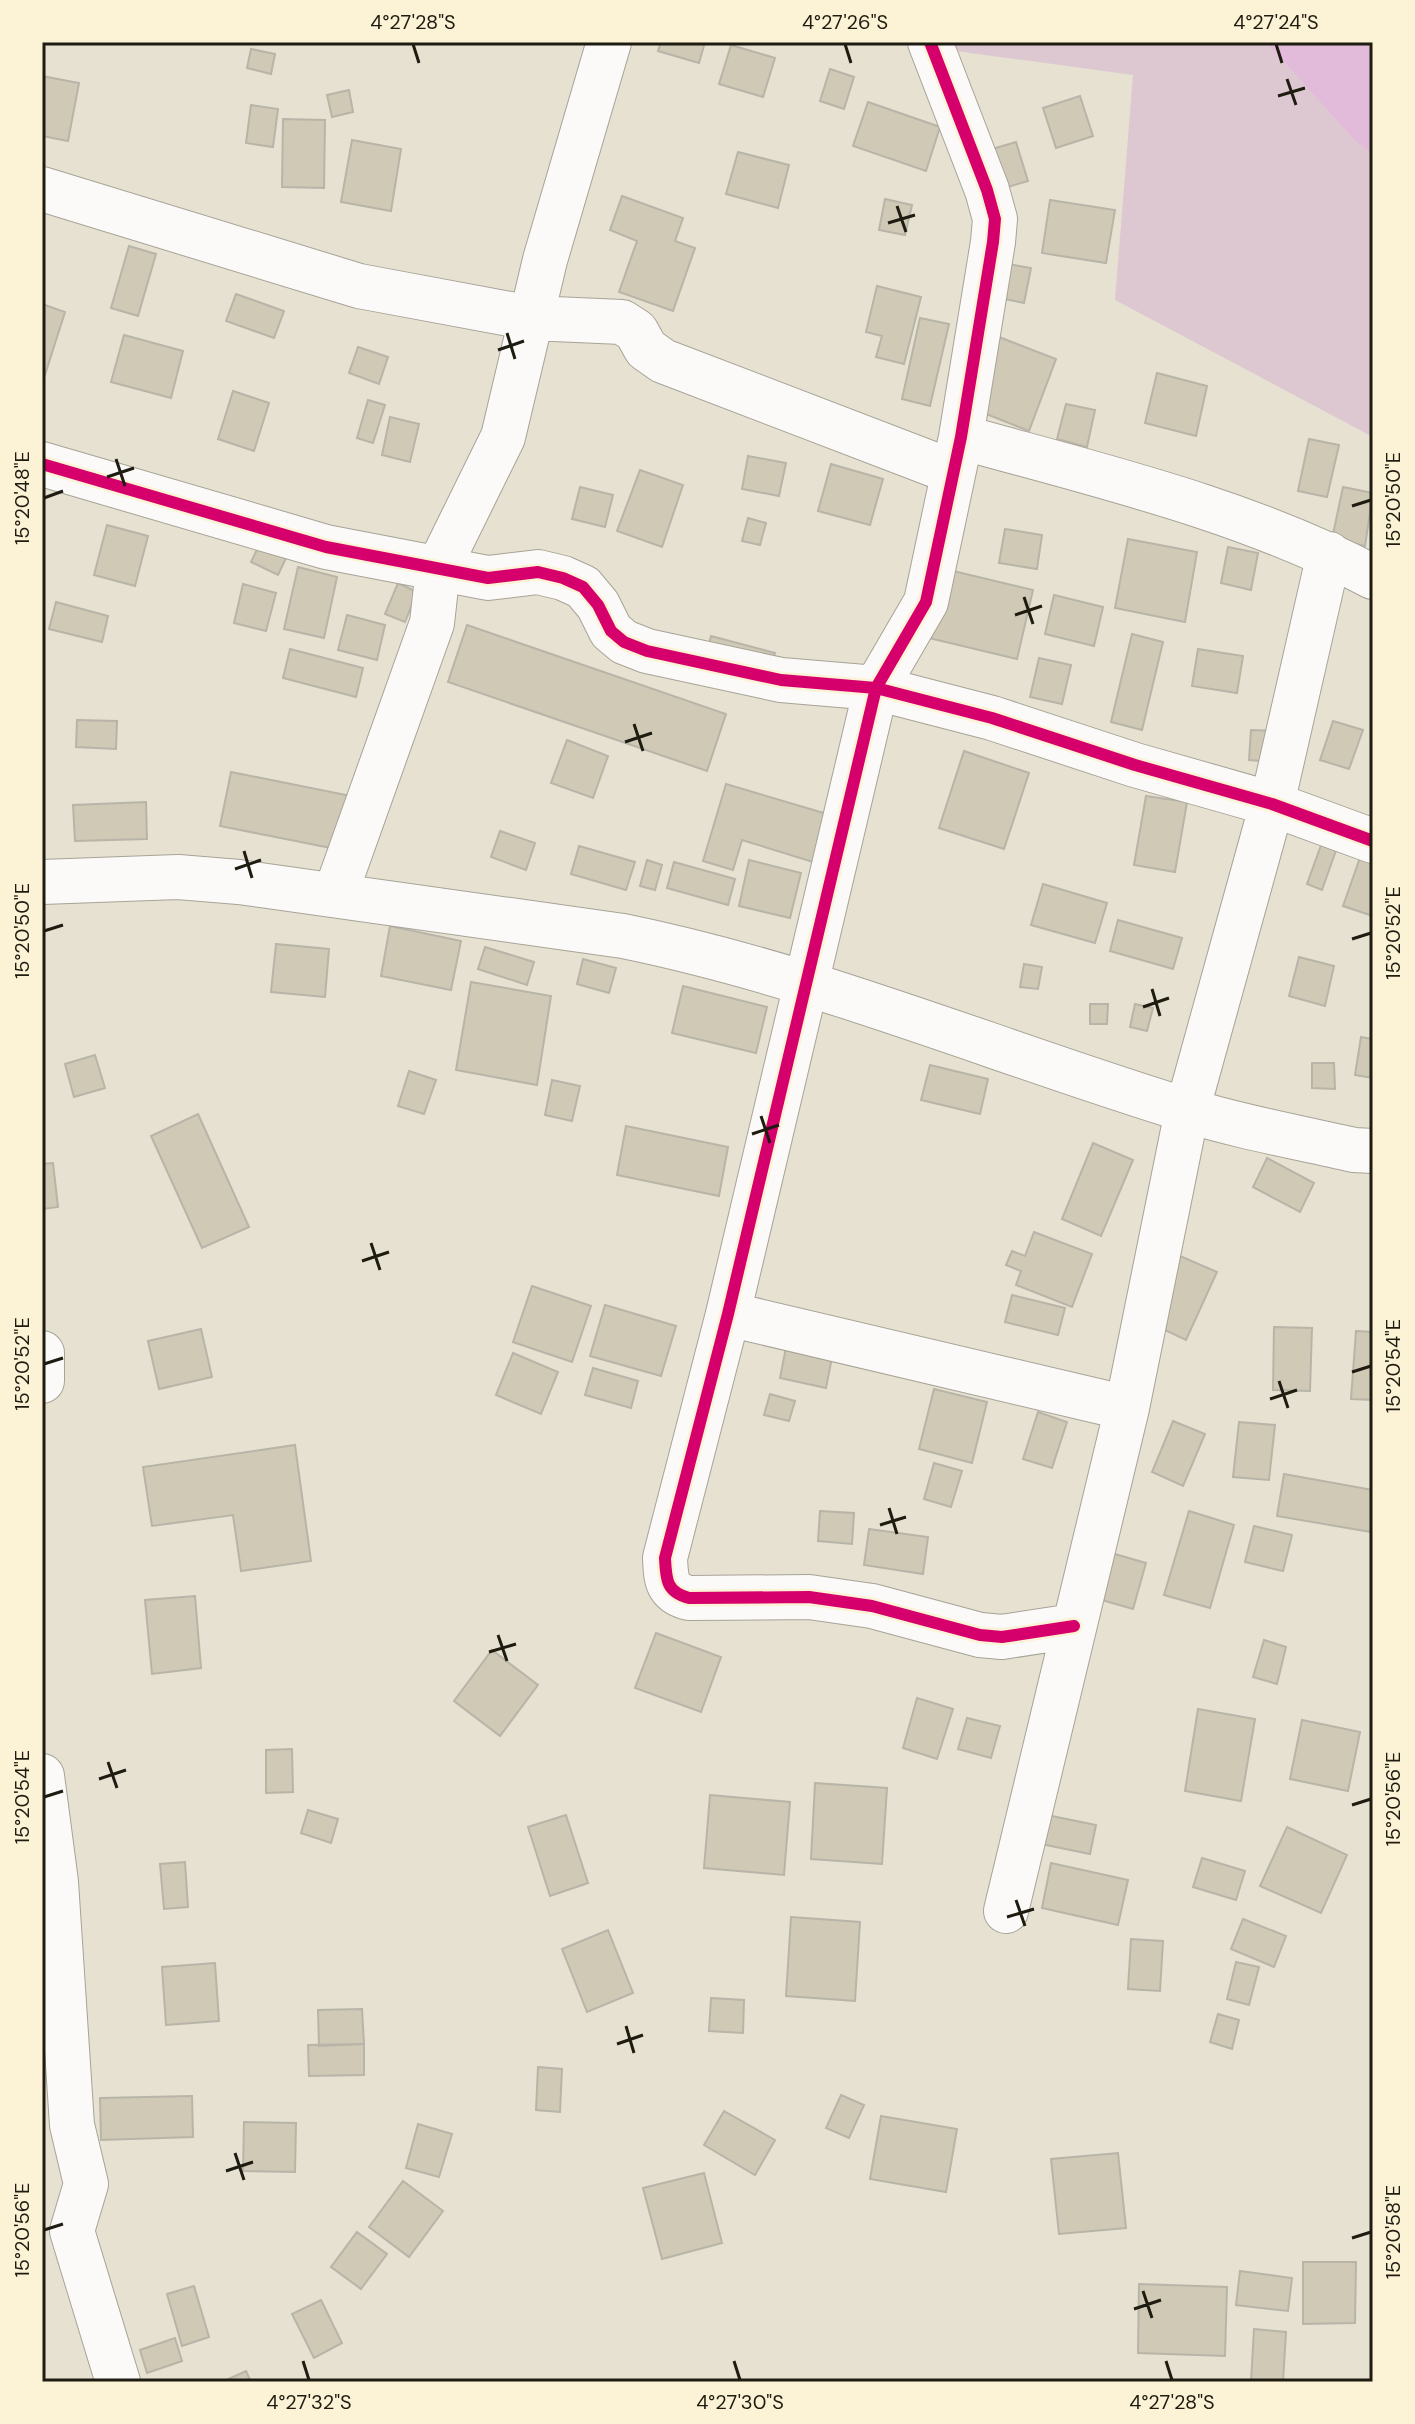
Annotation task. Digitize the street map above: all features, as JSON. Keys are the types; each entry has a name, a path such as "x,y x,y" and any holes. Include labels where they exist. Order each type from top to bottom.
{"street":[{"path":"335,895 432,623 438,569 503,437 531,318 609,42"},
{"path":"930,42 995,219 957,455 926,602 876,688 728,1314 665,1558 666,1582 675,1594 689,1598 809,1597 872,1606 980,1635 1002,1637 1074,1626"},
{"path":"42,189 359,286 531,318 622,322 636,331 646,349 663,361 957,455 1194,502 1329,554 1373,577"},
{"path":"42,464 326,547 488,578 538,572 563,578 583,587 618,637 647,651 781,680 876,688 992,718 1135,765 1272,804 1373,841"},
{"path":"1006,1911 1127,1408 1187,1111 1272,804 1329,554"},
{"path":"42,882 178,877 335,895 623,936 685,948 1187,1111 1354,1150 1373,1151"},
{"path":"728,1314 1127,1408"},
{"path":"42,1353 42,1381"},
{"path":"42,1776 56,1882 72,2125 86,2184 72,2231 118,2382"}],"shaded area":[{"path":"890,42 1266,42 1354,140 1373,155 1373,437 1115,300 1133,75"},
{"path":"1266,42 1373,42 1373,155 1354,140"}],"building":[{"path":"661,42 705,42 699,63 658,51"},
{"path":"731,45 775,58 763,97 719,84"},
{"path":"251,49 275,54 271,74 247,68"},
{"path":"830,69 854,77 844,109 820,101"},
{"path":"42,76 79,83 68,141 42,136"},
{"path":"349,90 353,112 332,117 327,95"},
{"path":"1080,96 1093,136 1056,148 1043,108"},
{"path":"868,102 940,127 926,171 853,146"},
{"path":"251,105 278,109 273,147 246,143"},
{"path":"283,119 325,120 324,188 282,187"},
{"path":"352,140 401,149 391,211 341,202"},
{"path":"1016,142 1028,181 1001,189 989,150"},
{"path":"738,152 789,165 778,208 726,194"},
{"path":"622,196 683,218 675,241 695,248 673,311 619,292 637,241 610,230"},
{"path":"885,199 912,205 905,235 879,230"},
{"path":"1050,200 1115,210 1106,263 1042,253"},
{"path":"129,246 156,254 138,316 111,308"},
{"path":"1002,263 1031,268 1024,303 995,297"},
{"path":"877,286 921,297 904,364 876,357 882,336 866,332"},
{"path":"236,294 284,311 274,338 226,321"},
{"path":"42,304 65,312 43,381 42,381"},
{"path":"920,318 949,324 930,406 902,399"},
{"path":"124,335 183,351 171,398 111,382"},
{"path":"999,337 1056,359 1029,431 971,408"},
{"path":"358,347 388,357 379,384 349,373"},
{"path":"1157,373 1207,386 1196,436 1145,423"},
{"path":"233,391 269,403 254,451 218,439"},
{"path":"368,400 385,405 373,443 357,438"},
{"path":"1066,404 1095,410 1087,447 1057,439"},
{"path":"390,417 419,424 410,462 382,455"},
{"path":"1309,439 1339,445 1327,497 1298,491"},
{"path":"748,456 786,463 779,496 742,489"},
{"path":"831,464 883,479 870,525 818,511"},
{"path":"640,470 683,485 662,547 617,531"},
{"path":"580,487 613,495 605,527 572,519"},
{"path":"1343,487 1373,493 1365,546 1332,539"},
{"path":"748,518 766,523 760,545 742,541"},
{"path":"107,525 148,536 135,586 94,575"},
{"path":"1005,529 1042,535 1037,569 999,563"},
{"path":"262,539 289,552 278,575 251,562"},
{"path":"1128,539 1197,552 1185,622 1115,608"},
{"path":"1228,547 1258,553 1251,590 1221,583"},
{"path":"298,567 337,577 324,638 284,629"},
{"path":"945,569 1033,590 1017,659 929,638"},
{"path":"398,583 417,592 405,622 385,614"},
{"path":"243,584 276,593 266,631 234,623"},
{"path":"1054,595 1103,607 1094,646 1045,634"},
{"path":"56,602 108,616 102,642 49,629"},
{"path":"347,615 385,625 377,660 338,650"},
{"path":"467,625 726,714 707,771 448,682"},
{"path":"1132,634 1163,642 1142,730 1111,722"},
{"path":"711,636 775,653 769,674 706,657"},
{"path":"290,649 363,668 356,697 283,678"},
{"path":"1198,649 1243,656 1237,693 1192,686"},
{"path":"1039,658 1071,665 1062,704 1030,697"},
{"path":"77,720 117,721 116,749 76,747"},
{"path":"1333,721 1363,730 1349,769 1320,760"},
{"path":"1251,730 1276,731 1274,762 1249,760"},
{"path":"567,740 608,756 593,798 551,783"},
{"path":"964,751 1029,773 1004,849 939,828"},
{"path":"231,772 351,796 341,850 220,826"},
{"path":"726,784 827,814 813,862 742,840 733,870 703,861"},
{"path":"1146,796 1187,802 1175,872 1134,865"},
{"path":"146,802 147,839 75,841 73,805"},
{"path":"500,831 535,843 526,870 491,857"},
{"path":"1324,837 1339,842 1322,890 1307,884"},
{"path":"579,846 635,862 626,890 571,874"},
{"path":"1362,852 1373,855 1373,916 1343,906"},
{"path":"647,860 662,865 655,890 640,886"},
{"path":"749,860 801,873 790,918 739,906"},
{"path":"674,862 735,879 728,905 667,888"},
{"path":"1043,884 1107,903 1095,943 1031,925"},
{"path":"1118,920 1182,938 1173,969 1110,951"},
{"path":"390,926 461,941 451,990 381,976"},
{"path":"276,944 329,949 325,997 271,992"},
{"path":"485,947 534,962 527,985 478,969"},
{"path":"1299,957 1334,966 1325,1006 1289,996"},
{"path":"583,959 616,968 609,993 577,984"},
{"path":"1024,964 1042,967 1038,989 1020,987"},
{"path":"471,982 551,996 537,1085 456,1070"},
{"path":"683,986 767,1007 756,1053 672,1033"},
{"path":"1090,1004 1108,1004 1107,1024 1090,1024"},
{"path":"1135,1004 1153,1008 1147,1031 1130,1027"},
{"path":"1361,1037 1373,1039 1373,1078 1355,1075"},
{"path":"95,1055 105,1088 74,1097 65,1064"},
{"path":"1312,1063 1334,1063 1335,1089 1312,1088"},
{"path":"930,1065 988,1079 980,1114 921,1100"},
{"path":"409,1071 436,1080 424,1114 398,1106"},
{"path":"552,1080 580,1086 572,1121 545,1115"},
{"path":"198,1114 249,1227 202,1248 151,1136"},
{"path":"626,1126 728,1147 719,1196 617,1175"},
{"path":"1093,1143 1133,1160 1101,1236 1062,1219"},
{"path":"1267,1158 1314,1183 1300,1212 1253,1187"},
{"path":"53,1163 58,1207 42,1209 42,1164"},
{"path":"1034,1232 1092,1254 1072,1307 1016,1285 1021,1271 1006,1265 1012,1251 1025,1256"},
{"path":"1180,1256 1217,1272 1186,1340 1150,1323"},
{"path":"532,1286 591,1306 572,1362 513,1342"},
{"path":"1012,1295 1065,1308 1058,1335 1005,1322"},
{"path":"605,1305 676,1326 661,1376 590,1356"},
{"path":"1274,1327 1312,1328 1310,1391 1273,1390"},
{"path":"201,1329 212,1377 159,1389 148,1341"},
{"path":"1356,1331 1373,1332 1373,1400 1351,1399"},
{"path":"788,1337 834,1347 826,1388 780,1378"},
{"path":"513,1353 558,1372 541,1414 496,1395"},
{"path":"593,1368 638,1381 631,1408 585,1395"},
{"path":"934,1389 987,1402 972,1463 919,1449"},
{"path":"770,1394 795,1401 789,1421 764,1415"},
{"path":"1038,1412 1067,1422 1052,1468 1023,1459"},
{"path":"1173,1421 1205,1434 1183,1486 1152,1472"},
{"path":"1239,1422 1275,1425 1269,1480 1233,1477"},
{"path":"295,1445 311,1561 241,1571 233,1515 152,1526 143,1467"},
{"path":"934,1463 962,1471 951,1507 924,1499"},
{"path":"1284,1474 1373,1490 1371,1532 1277,1516"},
{"path":"820,1511 854,1513 852,1544 818,1541"},
{"path":"1189,1511 1234,1525 1210,1608 1164,1595"},
{"path":"1254,1526 1292,1535 1283,1571 1245,1562"},
{"path":"869,1529 928,1537 923,1574 864,1565"},
{"path":"1101,1550 1146,1563 1133,1609 1088,1596"},
{"path":"195,1596 201,1668 152,1674 145,1600"},
{"path":"656,1633 721,1657 701,1712 635,1688"},
{"path":"1264,1640 1286,1647 1277,1684 1253,1677"},
{"path":"492,1650 538,1685 500,1736 454,1701"},
{"path":"917,1698 953,1709 937,1759 903,1748"},
{"path":"1198,1709 1255,1719 1241,1801 1185,1791"},
{"path":"967,1718 1000,1726 991,1758 958,1749"},
{"path":"1302,1720 1360,1732 1348,1791 1290,1779"},
{"path":"292,1749 293,1792 266,1793 266,1750"},
{"path":"815,1783 887,1788 882,1864 811,1859"},
{"path":"710,1795 790,1802 784,1875 704,1868"},
{"path":"308,1810 338,1819 331,1843 301,1833"},
{"path":"1042,1814 1096,1825 1090,1854 1036,1843"},
{"path":"566,1815 588,1883 550,1896 528,1827"},
{"path":"1287,1827 1347,1855 1321,1913 1260,1886"},
{"path":"1202,1858 1245,1871 1236,1900 1193,1887"},
{"path":"185,1862 188,1907 164,1909 160,1864"},
{"path":"1051,1863 1128,1880 1118,1925 1042,1908"},
{"path":"791,1917 860,1922 855,2001 786,1996"},
{"path":"1243,1919 1286,1936 1274,1967 1231,1949"},
{"path":"608,1930 633,1993 587,2012 562,1949"},
{"path":"1131,1939 1163,1941 1160,1991 1128,1989"},
{"path":"1236,1962 1259,1967 1249,2005 1227,1999"},
{"path":"215,1963 219,2021 166,2025 162,1967"},
{"path":"711,1998 744,2000 743,2033 709,2031"},
{"path":"362,2009 364,2044 319,2046 318,2010"},
{"path":"1218,2014 1239,2020 1232,2049 1210,2042"},
{"path":"364,2044 364,2075 309,2076 308,2045"},
{"path":"538,2067 562,2069 560,2112 536,2110"},
{"path":"841,2095 864,2105 849,2138 826,2128"},
{"path":"192,2096 193,2137 101,2140 100,2098"},
{"path":"724,2111 775,2140 755,2175 704,2145"},
{"path":"881,2116 957,2129 946,2192 870,2179"},
{"path":"244,2122 296,2123 295,2172 243,2171"},
{"path":"418,2124 452,2134 439,2177 406,2168"},
{"path":"1118,2153 1126,2228 1059,2234 1051,2159"},
{"path":"704,2173 722,2243 662,2259 643,2188"},
{"path":"403,2181 443,2211 409,2257 369,2227"},
{"path":"357,2232 387,2254 361,2289 331,2267"},
{"path":"1303,2262 1356,2262 1355,2323 1303,2324"},
{"path":"1240,2271 1292,2278 1288,2311 1236,2305"},
{"path":"1139,2284 1227,2287 1225,2356 1138,2353"},
{"path":"194,2286 209,2337 182,2346 167,2294"},
{"path":"321,2300 342,2343 314,2358 292,2314"},
{"path":"1254,2329 1286,2332 1283,2382 1251,2382"},
{"path":"175,2338 182,2361 147,2373 140,2350"},
{"path":"246,2371 251,2382 222,2382"}],"cycle path":[{"path":"930,42 987,190 995,219 961,437 926,602 876,688 728,1314 665,1558 666,1572 672,1588 689,1598 809,1597 872,1606 980,1635 1002,1637 1074,1626"},
{"path":"42,464 326,547 488,578 538,572 563,578 583,587 598,605 611,631 624,642 647,651 781,680 876,688 992,718 1135,765 1272,804 1373,841"}]}
